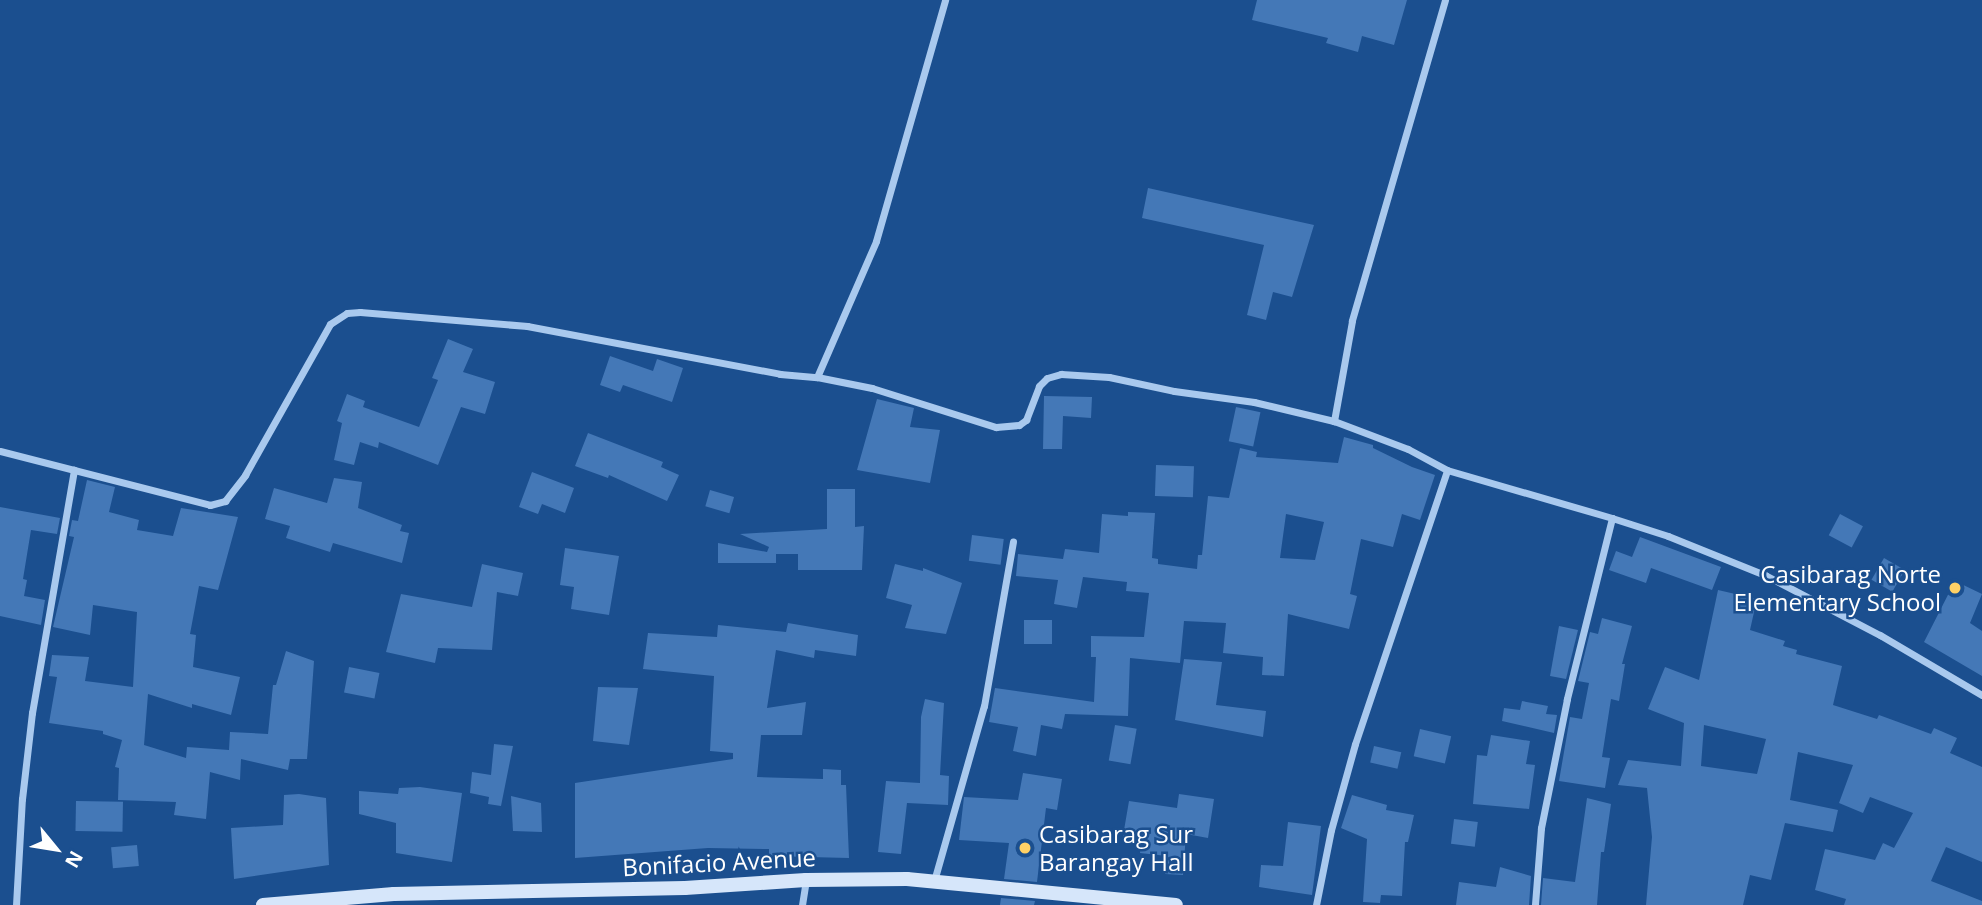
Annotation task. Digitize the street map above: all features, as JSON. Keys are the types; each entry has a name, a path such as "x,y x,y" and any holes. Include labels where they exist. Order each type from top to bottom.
{"street":[{"path":"817,377 876,241 945,0"},
{"path":"1334,421 1352,321 1444,0"},
{"path":"0,451 210,505 225,501 245,475 330,324 347,313 527,326 780,374 817,377 873,388 996,427 1019,425 1026,420 1039,386 1047,378 1061,374 1109,377 1174,391 1254,402 1334,421 1408,449 1447,470 1612,518 1765,575 1880,635 1982,695"},
{"path":"16,905 22,799 32,712 74,470"},
{"path":"1316,905 1331,830 1356,744 1447,470"},
{"path":"1535,905 1541,828 1567,699 1612,518"},
{"path":"934,881 984,706 1013,542"},
{"path":"802,905 806,880"},
{"name":"Bonifacio Avenue","path":"263,905 394,894 685,888 806,880 934,881 1121,902 1177,905"}],"building":[{"path":"1257,0 1407,0 1394,45 1362,36 1358,52 1326,43 1328,38 1252,20"},
{"path":"1148,188 1314,225 1292,297 1273,292 1266,320 1247,315 1264,245 1142,218"},
{"path":"448,339 473,349 463,372 495,382 485,414 461,407 438,465 379,442 378,448 360,442 354,465 334,460 342,423 337,421 347,394 365,401 363,407 419,427 438,380 432,378"},
{"path":"610,356 653,371 657,359 683,368 672,402 623,385 620,392 600,385"},
{"path":"1044,396 1092,397 1091,418 1063,416 1062,449 1043,449"},
{"path":"877,399 914,408 910,427 940,430 930,483 857,470"},
{"path":"1236,407 1260,412 1253,446 1229,441"},
{"path":"588,433 663,462 661,467 679,475 667,501 609,475 608,478 575,466"},
{"path":"1344,437 1373,445 1373,448 1412,467 1435,475 1420,520 1402,514 1393,547 1361,539 1350,594 1357,596 1349,629 1288,614 1284,676 1262,675 1263,657 1223,653 1226,623 1184,621 1180,663 1130,658 1128,716 1065,714 1062,729 1041,725 1036,756 1013,751 1018,727 989,722 995,688 1094,702 1096,657 1091,657 1091,636 1144,637 1149,593 1126,591 1127,582 1083,577 1077,608 1054,604 1058,580 1016,576 1018,554 1063,559 1065,549 1099,553 1102,514 1128,516 1128,512 1155,513 1152,558 1158,559 1158,564 1197,569 1198,555 1202,555 1208,496 1229,498 1240,448 1257,452 1256,457 1338,463","holes":["1286,514 1324,522 1315,560 1280,558"]},
{"path":"1156,465 1194,466 1193,497 1155,496"},
{"path":"532,472 574,488 565,513 542,504 538,514 519,507"},
{"path":"334,478 362,482 358,508 402,525 400,531 409,533 402,563 333,543 330,552 286,538 290,526 265,519 274,488 327,503"},
{"path":"87,480 115,487 109,512 139,520 137,530 173,536 181,508 238,517 218,590 199,586 190,634 196,635 193,667 240,677 231,715 192,704 192,708 148,694 144,745 186,758 187,747 229,750 230,732 268,734 273,685 276,685 286,651 314,661 307,759 290,759 288,770 241,759 240,780 210,772 206,819 174,815 176,802 118,800 119,768 115,767 122,740 103,734 103,731 49,723 57,677 49,676 52,655 89,657 85,681 133,687 137,612 93,605 90,635 53,627 74,537 69,536 72,520 78,521"},
{"path":"827,489 855,489 855,527 864,526 862,570 798,570 798,554 776,554 776,563 718,563 718,543 767,552 769,547 740,534 827,529"},
{"path":"710,490 734,497 729,513 705,506"},
{"path":"0,507 60,518 57,534 31,530 23,579 27,580 24,596 45,600 41,625 0,616"},
{"path":"1840,514 1863,526 1852,547 1829,535"},
{"path":"972,535 1004,539 1001,565 969,561"},
{"path":"1640,537 1721,567 1712,590 1651,568 1646,583 1609,570 1616,551 1632,557"},
{"path":"565,548 619,556 609,615 571,609 574,587 560,585"},
{"path":"1884,558 1905,570 1892,592 1872,580"},
{"path":"482,564 523,573 518,596 497,592 492,650 438,648 435,663 386,652 401,594 472,607"},
{"path":"895,564 923,571 923,568 962,583 946,634 905,628 912,605 886,598"},
{"path":"1955,581 1982,594 1970,623 1982,631 1982,676 1924,642"},
{"path":"1718,590 1757,599 1750,630 1785,641 1783,646 1797,650 1796,654 1842,666 1833,705 1877,719 1879,715 1931,734 1934,728 1957,738 1950,753 1982,767 1982,862 1946,847 1931,881 1982,901 1982,905 1844,905 1846,899 1815,890 1825,849 1875,860 1883,843 1894,848 1913,813 1870,797 1863,813 1839,803 1853,765 1798,752 1790,800 1838,810 1833,832 1785,823 1771,880 1750,875 1743,905 1646,905 1652,837 1647,788 1618,785 1628,760 1681,766 1684,723 1648,709 1665,667 1699,680","holes":["1704,725 1766,739 1757,774 1701,766"]},
{"path":"1602,618 1632,626 1622,664 1625,664 1619,701 1611,699 1602,757 1610,758 1605,788 1559,781 1570,717 1582,719 1589,683 1578,681 1590,632 1598,634"},
{"path":"1024,620 1052,620 1052,644 1024,644"},
{"path":"788,623 858,635 856,656 815,650 814,658 776,650 767,708 806,702 802,735 761,735 757,777 823,779 823,769 841,770 841,785 846,785 849,858 769,856 769,849 708,848 575,858 575,783 733,759 733,753 710,751 714,676 643,669 648,633 717,637 718,625 786,632"},
{"path":"1559,626 1578,630 1566,679 1550,676"},
{"path":"1184,659 1222,662 1216,705 1266,711 1263,737 1175,720"},
{"path":"349,667 379,673 374,698 344,693"},
{"path":"598,687 638,688 629,745 593,741"},
{"path":"925,699 944,703 940,775 949,776 948,805 907,803 901,854 878,852 886,781 920,783 921,717"},
{"path":"1522,701 1548,706 1546,714 1557,715 1554,733 1502,721 1504,708 1520,710"},
{"path":"1115,725 1137,729 1130,764 1109,760"},
{"path":"1420,729 1451,736 1445,763 1414,756"},
{"path":"1491,735 1530,741 1526,764 1535,765 1529,809 1473,804 1477,755 1487,756"},
{"path":"494,744 513,746 501,806 488,804 489,797 470,793 472,772 491,775"},
{"path":"1374,746 1401,752 1397,769 1370,763"},
{"path":"1023,773 1062,779 1057,810 1046,808 1037,882 1004,879 1009,843 959,840 964,797 1018,800"},
{"path":"420,787 462,793 452,862 396,853 396,823 359,814 359,791 398,794 399,788"},
{"path":"1179,794 1214,799 1208,838 1186,834 1183,875 1165,874 1167,856 1140,853 1142,839 1123,836 1129,801 1177,808"},
{"path":"284,795 326,798 329,865 234,879 231,828 283,825"},
{"path":"1352,795 1387,805 1386,810 1414,815 1408,842 1405,842 1402,896 1381,895 1380,903 1363,902 1367,839 1341,828"},
{"path":"511,796 541,803 542,832 513,831"},
{"path":"1587,798 1611,804 1604,852 1601,852 1597,905 1541,905 1543,878 1575,882"},
{"path":"76,801 123,802 122,832 75,831"},
{"path":"1454,819 1478,822 1475,847 1451,844"},
{"path":"1288,822 1321,826 1312,895 1259,887 1261,865 1283,866"},
{"path":"137,845 139,866 113,868 111,847"},
{"path":"1500,867 1531,876 1529,905 1456,905 1459,882 1496,887"},
{"path":"1001,898 1035,901 1034,905 1000,905"}],"place":[{"name":"Casibarag Norte Elementary School","path":"1955,588"},
{"name":"Casibarag Sur Barangay Hall","path":"1025,848"}]}
